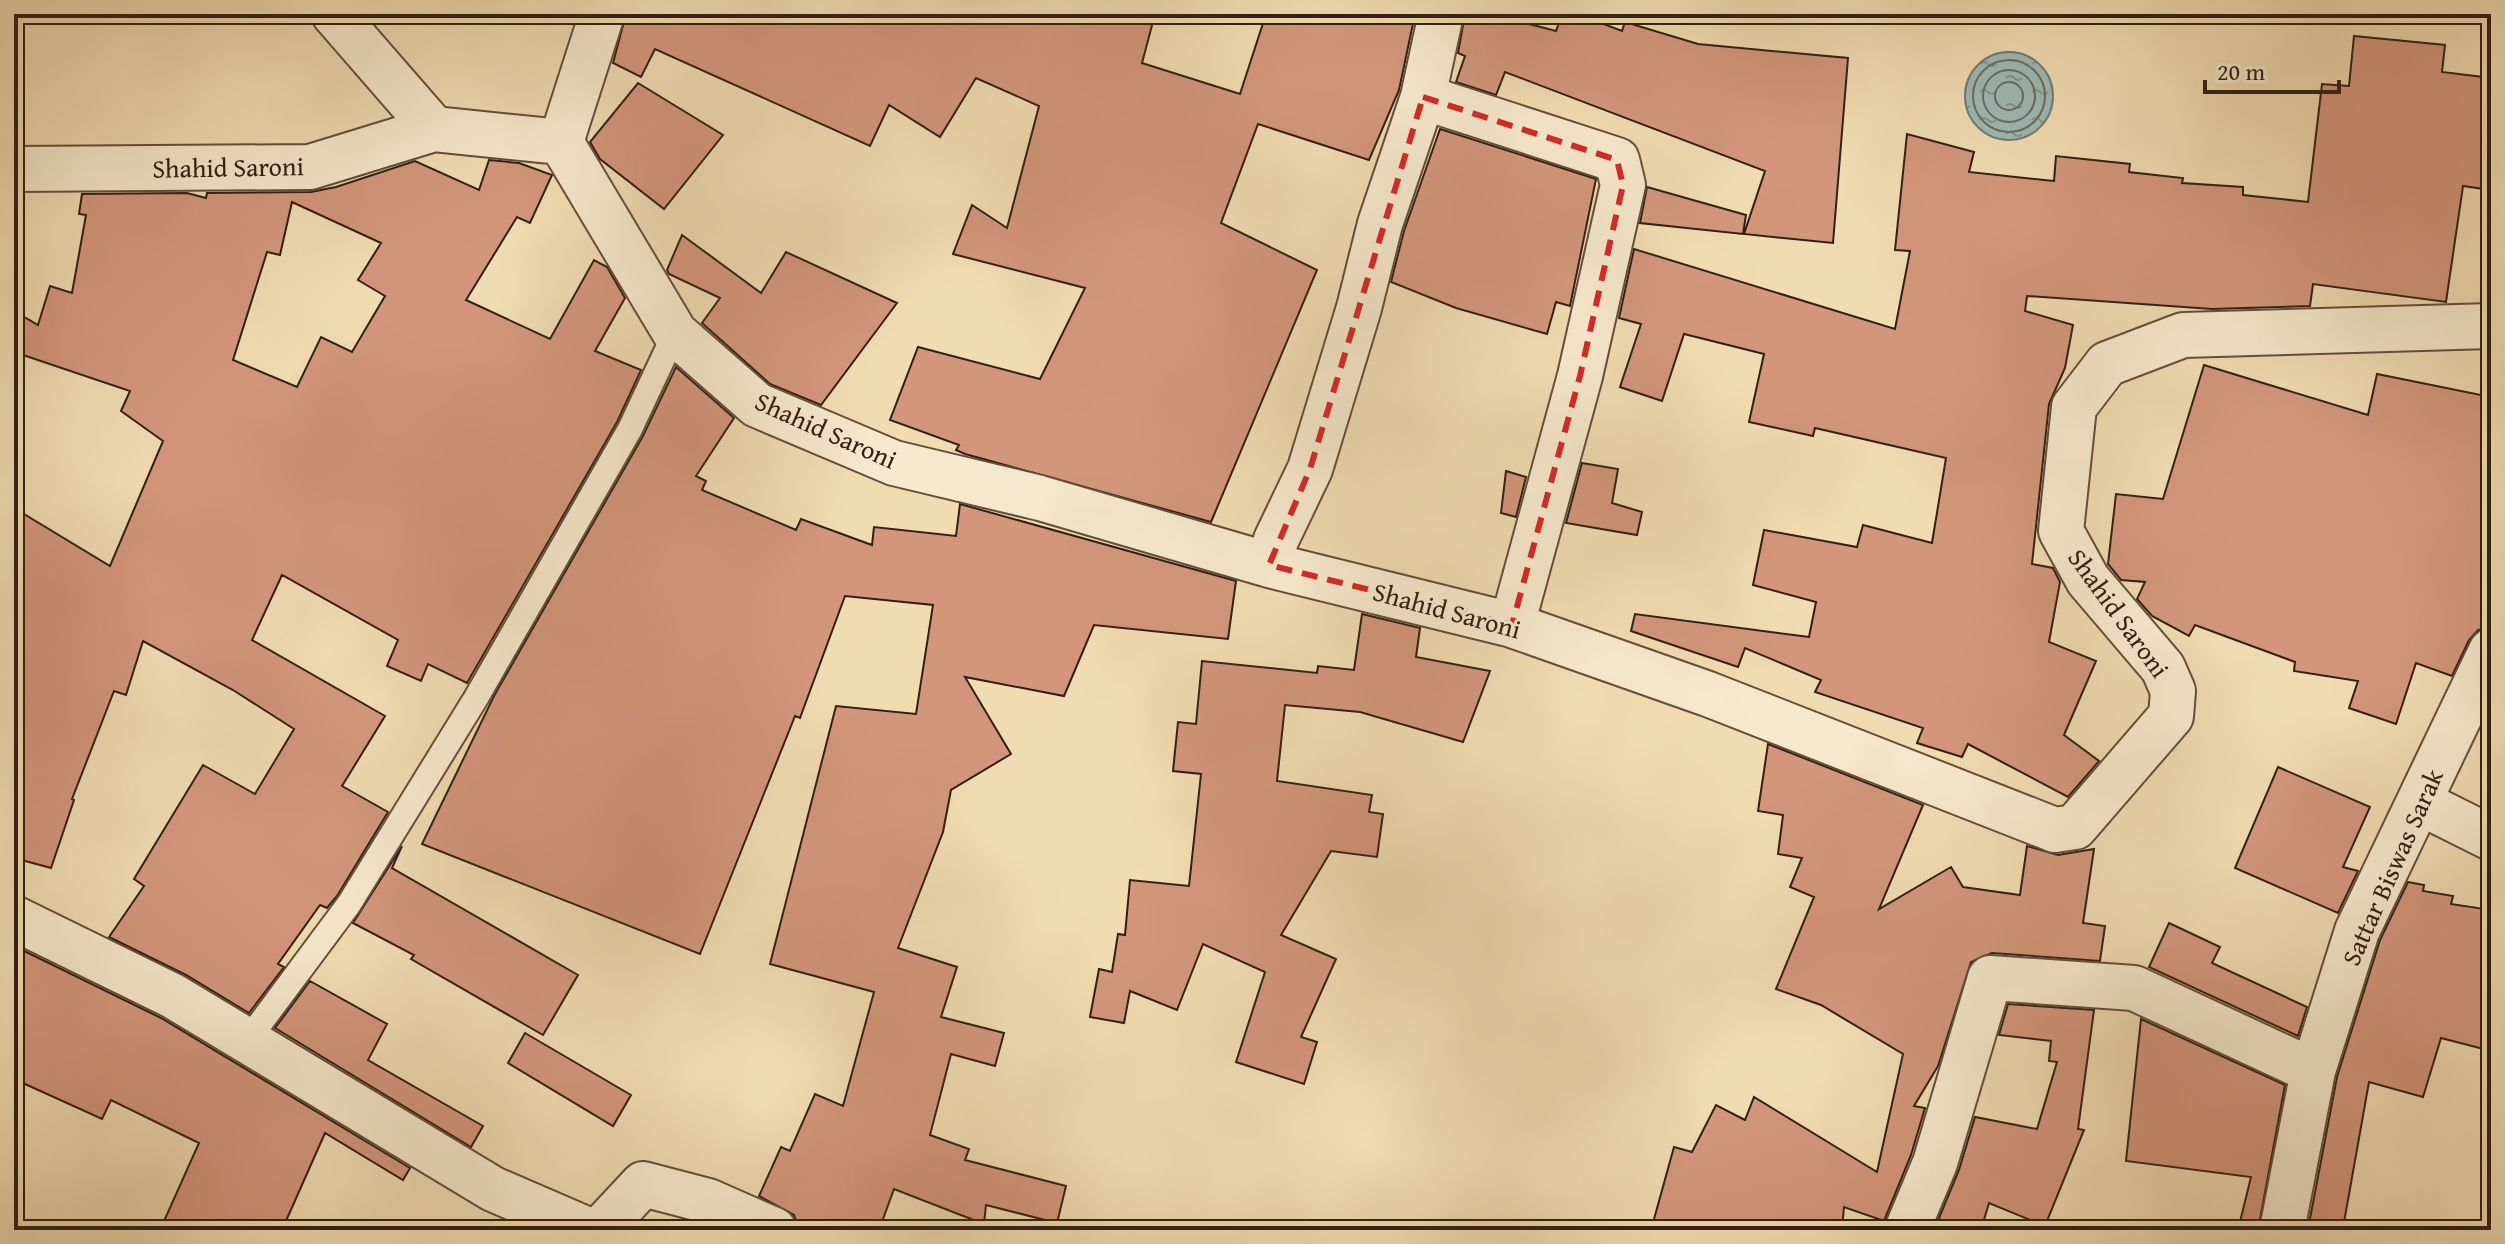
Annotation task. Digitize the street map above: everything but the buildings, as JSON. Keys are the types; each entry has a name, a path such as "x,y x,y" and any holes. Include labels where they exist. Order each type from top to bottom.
{"street":[{"path":"334,14 434,129"},
{"path":"561,142 602,14"},
{"path":"1269,565 1276,540 1310,469 1359,308 1380,224 1423,97 1441,14"},
{"path":"1423,97 1617,160 1623,185 1573,404 1512,625"},
{"name":"Shahid Saroni","path":"14,169 310,167 434,129 561,142 675,333 757,405 894,463 1040,498 1269,565 1512,625 1722,699 2040,827 2055,830 2075,827 2171,716 2173,691 2163,668 2088,580 2061,531 2074,407 2107,364 2183,335 2491,326"},
{"name":"Sattar Biswas Sarak","path":"2282,1230 2313,1071 2357,931 2491,651"},
{"path":"2419,802 2491,838"},
{"path":"14,918 173,996 493,1189 588,1230"},
{"path":"1907,1230 1935,1163 1990,978 2134,988 2313,1071"},
{"path":"600,1230 643,1184 708,1201 774,1230"}],"lane":[{"path":"247,1041 349,904 476,698 630,429 675,333"}],"highlighted area":[{"path":"1423,97 1617,160 1623,185 1580,376 1512,625 1269,565 1310,469"}],"water":[{"path":"2009,52 2026,55 2040,65 2050,79 2053,96 2050,113 2040,127 2026,137 2009,140 1992,137 1978,127 1968,113 1965,96 1968,79 1978,65 1992,55"}]}
